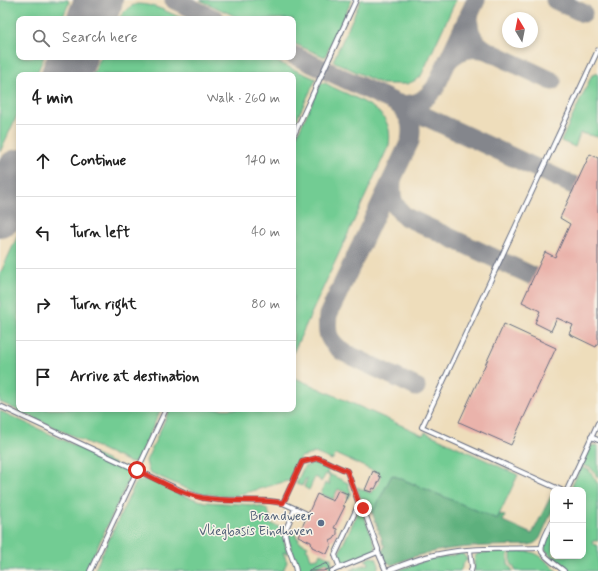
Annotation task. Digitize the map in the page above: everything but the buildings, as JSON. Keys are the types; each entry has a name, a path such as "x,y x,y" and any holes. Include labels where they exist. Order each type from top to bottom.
{"lane":[{"path":"296,130 356,0"},
{"path":"554,487 422,427 598,50"},
{"path":"0,406 184,492 203,498 219,500 270,501 283,503 305,513"},
{"path":"90,571 165,412"},
{"path":"568,487 598,423"},
{"path":"591,437 598,440"},
{"path":"283,503 302,462 318,458 347,471 360,506 363,508 386,571 424,557 440,554 470,550 541,548"},
{"path":"340,568 335,555 358,506 360,506"},
{"path":"295,509 285,534 296,571"},
{"path":"552,523 541,548 544,555 564,571"},
{"path":"470,550 471,571"},
{"path":"332,571 378,552"}],"green space":[{"path":"0,0 68,0 69,3 63,16 16,16 16,60 43,60 37,72 16,72 16,117 0,152"},
{"path":"200,0 352,0 325,57 296,44 296,16 235,16"},
{"path":"361,0 456,0 421,76 407,84 382,84 333,61"},
{"path":"143,4 155,7 177,16 121,16 131,6"},
{"path":"100,60 273,60 316,79 296,121 296,72 94,72"},
{"path":"598,73 598,137 580,133 575,147 561,141 592,75"},
{"path":"321,83 325,83 371,106 386,122 389,128 390,136 389,145 296,346 296,137"},
{"path":"16,239 16,409 0,402 0,274"},
{"path":"296,378 423,435 425,432 518,475 497,519 392,475 373,512 370,511 370,505 367,504 369,501 360,497 357,487 371,493 380,474 336,454 332,460 315,453 301,457 289,481 234,496 221,496 197,492 185,488 149,472 146,461 169,412 296,412"},
{"path":"0,411 128,470 130,477 86,571 0,571"},
{"path":"21,412 160,412 138,460 131,463"},
{"path":"591,446 598,446 598,478 591,468 582,465"},
{"path":"318,462 329,467 327,473 348,483 351,493 348,499 348,494 338,489 333,499 321,494 325,483 329,485 330,482 328,481 330,476 326,474 321,482 315,477 309,490 304,487 307,479 305,479 302,486 296,484 304,467"},
{"path":"581,467 589,470 598,484 598,541 593,541 592,543 598,546 598,571 568,571 555,559 586,559 586,487 571,487"},
{"path":"392,475 497,519 500,514 505,516 503,521 532,534 550,498 550,516 537,542 529,545 476,546 437,551 412,557 392,565 385,561 382,552 385,545 382,544 383,541 381,540 381,534 378,533 380,530 377,529 377,523 374,521 374,515 372,514"},
{"path":"148,479 178,494 205,502 252,505 266,508 272,524 282,528 288,554 283,552 287,562 283,571 94,571 136,482"},
{"path":"358,512 363,513 375,545 375,550 343,564 339,562 338,555"},
{"path":"289,531 296,535 299,539 298,541 308,546 306,549 308,550 311,559 318,558 320,553 331,558 334,568 330,570 327,563 314,568 315,571 299,571 288,539 287,534"},
{"path":"550,533 550,555 545,550 545,543"},
{"path":"508,552 508,564 513,571 474,571 474,559 478,553"},
{"path":"511,552 535,553 542,557 557,571 516,571 511,563"},
{"path":"462,553 468,560 465,561 460,571 396,571 430,559"},
{"path":"371,557 376,558 379,565 376,571 350,571 355,567 360,567 361,565 368,565 369,562 365,560"}],"taxiway":[{"path":"174,0 209,16"},
{"path":"398,104 414,104 419,102 427,97 435,88 476,0"},
{"path":"555,0 583,13"},
{"path":"447,62 455,54 465,50 475,48 486,50 477,43 470,30 470,13"},
{"path":"486,50 552,81"},
{"path":"296,56 575,186"},
{"path":"398,104 408,116 410,121 410,141 328,315 327,328 331,340 343,352 416,387"},
{"path":"392,180 393,201 406,217 533,276"}],"runway":[{"path":"92,16 99,0"},
{"path":"66,72 72,60"},
{"path":"0,213 16,179"}],"place":[{"name":"Brandweer Vliegbasis Eindhoven","path":"321,523"}],"route":[{"path":"137,470 184,492 203,498 283,503 302,462 318,458 347,471 360,506 363,508"}]}
